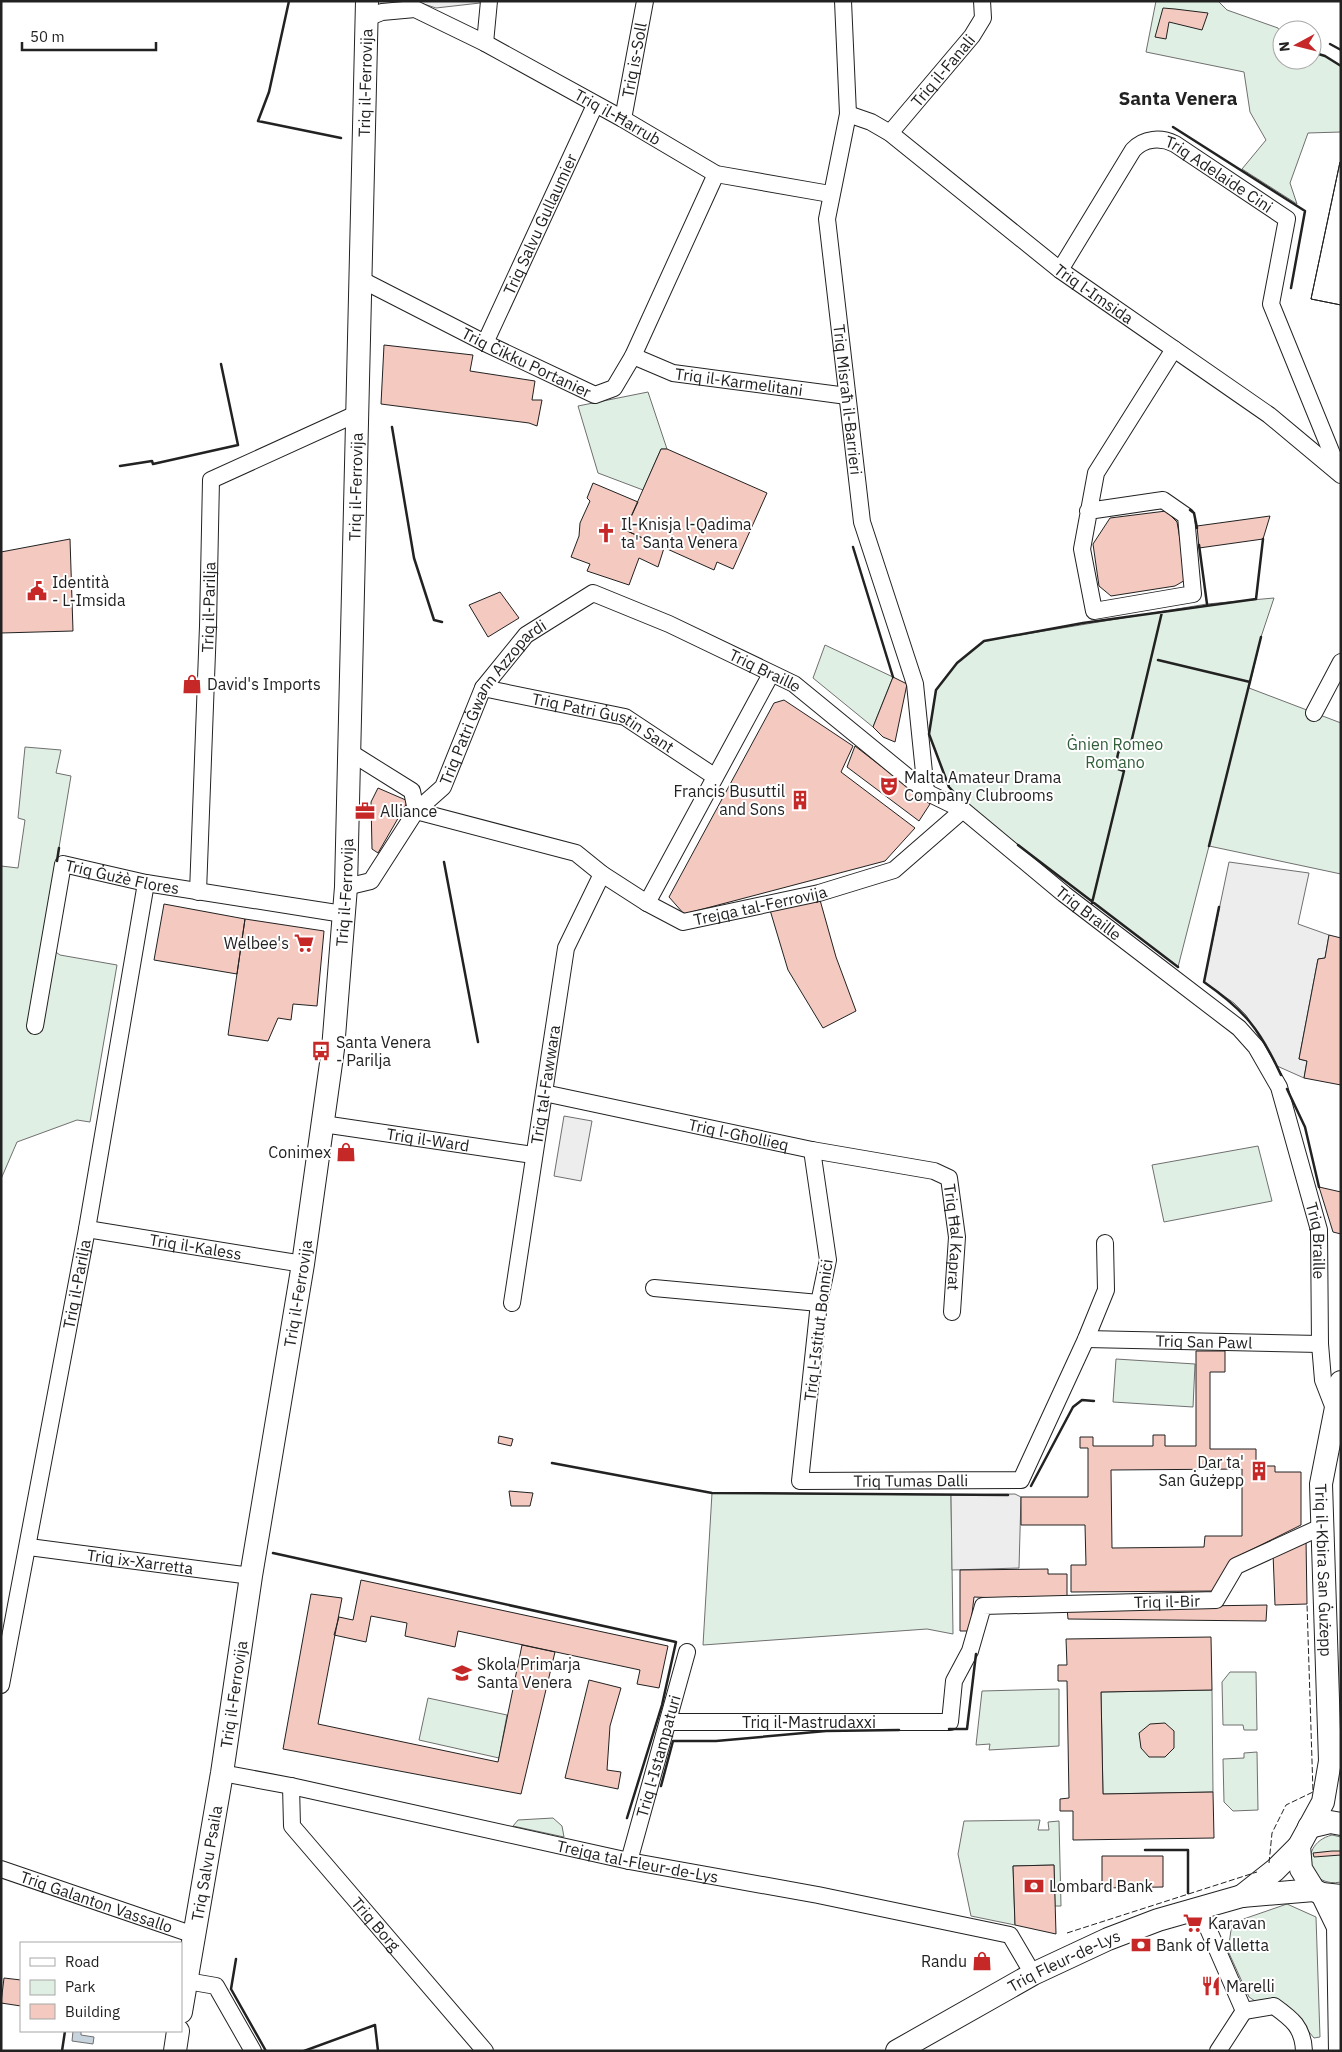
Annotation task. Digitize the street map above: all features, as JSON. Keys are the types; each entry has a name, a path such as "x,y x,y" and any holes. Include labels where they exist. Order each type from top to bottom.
{"main road":[{"name":"Triq il-Ferrovija","path":"222,1773 251,1576 303,1264 323,1124 332,1049 346,887 367,10"},
{"name":"Triq il-Kbira San Ġużepp","path":"1304,1836 1323,1802 1330,1761 1321,1484 1341,1382"},
{"name":"Triq il-Kbira San Ġużepp","path":"1330,1761 1341,1800"},
{"name":"Triq Salvu Psaila","path":"182,2007 222,1773"},
{"path":"1340,2051 1338,1927 1325,1893 1301,1869 1304,1836 1330,1822 1341,1824"},
{"name":"Triq Fleur-de-Lys","path":"1242,1896 1275,1870 1304,1836"},
{"name":"Triq Fleur-de-Lys","path":"897,2051 1033,1974 1108,1939 1199,1908 1242,1896 1325,1893"},
{"path":"174,2051 178,2032"}],"street":[{"path":"485,43 489,1"},
{"name":"Triq is-Soll","path":"623,120 645,1"},
{"name":"Triq Misraħ il-Barrieri","path":"843,1 848,114 830,194 827,220 862,522 915,684 926,792"},
{"name":"Triq il-Fanali","path":"890,133 972,36 984,18 982,1"},
{"name":"Triq il-Ħarrub","path":"367,10 382,12 411,5 485,43 716,174 830,194"},
{"name":"Triq Salvu Gullaumier","path":"485,343 596,105"},
{"name":"Triq l-Imsida","path":"848,114 871,122 890,133 1060,270 1269,415 1340,474"},
{"name":"Triq Adelaide Cini","path":"1060,270 1133,150 1145,141 1164,139 1176,144 1287,219 1271,304 1340,474"},
{"name":"Triq Ċikku Portanier","path":"362,280 485,343 595,395 614,388 633,356 716,174"},
{"path":"1088,511 1162,500 1186,516 1193,594 1094,611 1082,549 1088,511 1096,473 1174,349"},
{"name":"Triq il-Karmelitani","path":"633,356 672,373 847,396"},
{"name":"Triq il-Parilja","path":"198,892 208,626 211,480 356,414"},
{"name":"Triq Braille","path":"593,593 669,624 794,684 926,792 963,810 1064,894 1239,1028 1256,1047 1279,1087 1319,1230 1320,1344 1323,1380 1337,1409"},
{"name":"Triq Patri Ġwann Azzopardi","path":"346,887 371,881 416,811 443,787 483,688 526,635 593,593"},
{"path":"1314,713 1341,662"},
{"path":"647,903 714,776 771,674"},
{"name":"Triq Patri Ġustin Sant","path":"483,688 625,718 714,776"},
{"path":"348,751 412,791 416,811"},
{"name":"Trejqa tal-Ferrovija","path":"416,811 576,853 602,874 647,903 683,922 838,887 894,870 963,810"},
{"name":"Triq Ġużè Flores","path":"35,1026 63,864 146,883 343,914"},
{"name":"Triq tal-Fawwara","path":"512,1303 566,948 602,874"},
{"name":"Triq il-Parilja","path":"1,1685 29,1547 87,1229 146,883"},
{"name":"Triq l-Għollieq","path":"544,1093 812,1150 934,1171"},
{"name":"Triq il-Ward","path":"323,1124 533,1155"},
{"name":"Triq l-Istitut Bonniċi","path":"800,1480 820,1303 828,1260 812,1150"},
{"name":"Triq Ħal Kaprat","path":"934,1171 949,1178 958,1236 952,1312"},
{"name":"Triq il-Kaless","path":"87,1229 303,1264"},
{"path":"1086,1339 1106,1290 1105,1243"},
{"path":"654,1288 820,1303"},
{"name":"Triq San Pawl","path":"1086,1339 1320,1344"},
{"name":"Triq Tumas Dalli","path":"800,1480 1021,1480 1086,1339"},
{"name":"Triq il-Bir","path":"950,1722 954,1681 970,1652 984,1606 1216,1600 1236,1566 1321,1527"},
{"name":"Triq ix-Xarretta","path":"29,1547 251,1576"},
{"name":"Triq l-Istampaturi","path":"629,1861 687,1652"},
{"name":"Triq il-Mastrudaxxi","path":"668,1722 950,1722"},
{"name":"Trejqa tal-Fleur-de-Lys","path":"222,1773 291,1786 629,1861 818,1895 1010,1935 1033,1974"},
{"name":"Triq Borg","path":"291,1786 292,1826 486,2051"},
{"name":"Triq Galanton Vassallo","path":"1,1869 194,1935"},
{"path":"1199,1908 1244,2011"},
{"path":"187,1981 216,1986 253,2051"},
{"path":"1218,2051 1244,2011 1274,2006 1295,2021 1303,2037 1304,2051"}],"green space":[{"path":"1156,1 1218,1 1227,10 1272,26 1272,70 1322,70 1322,55 1341,66 1341,132 1308,133 1290,183 1297,204 1242,169 1266,140 1250,112 1244,72 1146,52"},
{"path":"648,392 667,449 661,449 643,490 598,473 578,406"},
{"name":"Ġnien Romeo Romano","path":"1274,598 1261,637 1249,688 1341,723 1341,874 1209,846 1178,967 962,802 949,787 929,734 936,690 957,663 984,641 1207,604"},
{"path":"825,645 893,677 873,727 813,678"},
{"path":"25,747 61,750 56,773 71,776 43,943 60,955 117,965 90,1122 77,1120 17,1142 1,1179 1,866 18,868 25,820 18,818"},
{"path":"1258,1146 1272,1201 1164,1222 1152,1165"},
{"path":"1116,1359 1195,1364 1193,1407 1113,1402"},
{"path":"712,1493 951,1495 953,1634 927,1629 703,1645"},
{"path":"1230,1672 1256,1672 1257,1730 1244,1730 1243,1725 1223,1725 1222,1682"},
{"path":"1059,1689 1059,1746 989,1750 990,1744 976,1745 982,1691"},
{"path":"1212,1690 1213,1792 1103,1794 1101,1692"},
{"path":"428,1698 507,1715 499,1758 419,1740"},
{"path":"1257,1752 1258,1810 1233,1811 1224,1802 1223,1759 1244,1758 1244,1753"},
{"path":"553,1818 562,1826 564,1837 513,1826 518,1820"},
{"path":"1040,1820 1038,1830 1049,1830 1048,1822 1059,1821 1061,1906 1055,1906 1054,1865 1013,1866 1015,1925 971,1916 958,1854 964,1821"},
{"path":"1332,1835 1341,1837 1341,1882 1329,1882 1320,1879 1314,1873 1311,1865 1314,1847 1321,1840"},
{"path":"1287,1904 1316,1917 1320,2037 1314,2038 1287,2005 1258,2003 1249,1997 1228,1951 1232,1923"}],"shaded area":[{"path":"415,1 480,1 480,3 436,8"},
{"path":"1229,862 1309,873 1298,924 1329,935 1325,958 1318,959 1299,1059 1307,1061 1304,1078 1277,1066 1246,1015 1234,1003 1204,982"},
{"path":"564,1116 592,1121 581,1181 554,1176"},
{"path":"1015,1494 1021,1497 1019,1568 952,1570 951,1495"},
{"path":"73,2032 81,2032 81,2035 94,2037 93,2044 72,2041"}],"building":[{"path":"1163,8 1208,13 1202,30 1169,22 1166,39 1155,37"},
{"path":"1341,162 1341,305 1311,299"},
{"path":"1341,162 1341,305 1311,299"},
{"path":"384,345 473,355 470,371 535,381 532,400 542,400 537,426 529,423 381,404"},
{"path":"661,449 667,449 767,493 733,569 717,562 714,570 625,530"},
{"name":"Il-Knisja l-Qadima ta' Santa Venera","path":"593,483 638,502 625,530 664,548 658,567 639,558 629,585 587,571 590,564 571,557 579,536 580,523 590,501 587,498"},
{"path":"1166,511 1177,522 1187,579 1175,586 1111,596 1099,586 1093,544 1110,518"},
{"path":"1270,516 1263,539 1199,548 1197,526"},
{"name":"Identità - L-Imsida","path":"70,539 73,631 1,633 1,552"},
{"path":"500,592 519,618 488,637 469,605"},
{"path":"893,677 907,684 895,742 883,737 873,727"},
{"name":"Francis Busuttil and Sons","path":"784,700 853,746 841,772 915,828 885,861 684,914 669,897 774,703"},
{"name":"Malta Amateur Drama Company Clubrooms","path":"855,746 930,804 919,821 847,767"},
{"path":"378,788 408,801 378,853 372,849 371,802"},
{"path":"820,900 836,957 856,1011 823,1028 788,970 770,910"},
{"path":"164,904 245,919 237,974 154,960"},
{"path":"245,919 324,931 317,1006 293,1004 291,1020 278,1018 268,1041 228,1035"},
{"path":"1329,935 1341,938 1341,1085 1304,1078 1307,1061 1299,1059 1318,959 1325,958"},
{"path":"1319,1187 1341,1192 1341,1234 1333,1232"},
{"name":"Dar ta' San Ġużepp","path":"1196,1351 1225,1351 1225,1372 1210,1372 1210,1449 1256,1449 1256,1466 1275,1466 1275,1472 1301,1472 1301,1525 1231,1560 1215,1591 1071,1592 1071,1565 1086,1565 1085,1525 1021,1525 1021,1497 1088,1497 1088,1448 1080,1448 1080,1437 1093,1437 1093,1446 1153,1446 1153,1435 1165,1435 1165,1446 1196,1446","holes":["1242,1469 1242,1536 1205,1536 1204,1547 1112,1548 1111,1470"]},
{"path":"499,1436 513,1439 511,1446 498,1443"},
{"path":"509,1491 533,1493 530,1506 511,1506"},
{"path":"1306,1539 1307,1604 1275,1605 1273,1553"},
{"path":"1048,1569 1048,1574 1067,1574 1067,1601 974,1597 970,1631 960,1631 960,1570"},
{"path":"361,1580 668,1646 659,1688 637,1684 640,1670 458,1631 455,1647 405,1636 407,1623 371,1616 366,1642 334,1635 339,1617 353,1620"},
{"path":"311,1594 342,1598 318,1724 498,1762 522,1645 555,1652 521,1794 283,1749"},
{"path":"1267,1605 1266,1621 1068,1619 1067,1608"},
{"path":"1211,1637 1212,1690 1101,1692 1103,1794 1213,1792 1214,1838 1073,1840 1073,1811 1060,1811 1060,1799 1069,1798 1067,1681 1058,1681 1058,1665 1067,1665 1066,1639"},
{"path":"589,1680 621,1688 610,1726 607,1770 621,1772 618,1789 565,1778"},
{"path":"1165,1723 1174,1731 1174,1748 1165,1757 1149,1757 1141,1748 1139,1733 1150,1724"},
{"path":"1341,1851 1341,1855 1314,1857 1313,1853"},
{"path":"1102,1856 1163,1856 1163,1887 1102,1888"},
{"name":"Lombard Bank","path":"1054,1865 1056,1934 1015,1925 1013,1866"},
{"path":"4,1978 20,1980 20,2006 1,2003"}],"fence":[{"path":"1269,1863 1272,1833 1286,1805 1313,1792 1307,1604"},
{"path":"1067,1933 1257,1872"}],"wall":[{"path":"289,1 269,92 258,121 341,138"},
{"path":"1330,44 1341,50"},
{"path":"1322,55 1341,66"},
{"path":"1173,127 1305,211 1291,288"},
{"path":"120,466 152,461 153,464 238,445 221,364"},
{"path":"392,427 414,558 434,620 442,622"},
{"path":"1190,510 1194,513 1197,528"},
{"path":"963,802 949,787 929,734 936,690 957,663 984,641 1083,623 1256,599 1263,539"},
{"path":"1199,545 1207,604"},
{"path":"853,547 893,677"},
{"path":"1092,903 1124,771 1118,769 1118,754 1121,747 1127,742 1131,743 1162,612"},
{"path":"1209,846 1261,637"},
{"path":"1158,660 1250,682"},
{"path":"1018,845 1178,967"},
{"path":"57,861 59,848"},
{"path":"444,862 478,1042"},
{"path":"1219,907 1204,982 1230,1002 1250,1022 1266,1045 1281,1075"},
{"path":"1287,1089 1305,1127 1319,1187"},
{"path":"1031,1486 1073,1407 1082,1400 1094,1401"},
{"path":"552,1463 712,1493 1008,1495"},
{"path":"273,1553 676,1642 662,1705 627,1818"},
{"path":"949,1729 967,1729 976,1654"},
{"path":"661,1786 673,1741 716,1741 826,1731 899,1730"},
{"path":"1145,1850 1188,1850 1188,1893"},
{"path":"236,1959 231,1989 266,2051"},
{"path":"304,2051 375,2025 378,2051"},
{"path":"62,2051 65,2032"}],"place":[{"name":"Il-Knisja l-Qadima ta' Santa Venera","path":"606,533"},
{"name":"Identità - L-Imsida","path":"37,591"},
{"name":"David's Imports","path":"192,684"},
{"name":"Malta Amateur Drama Company Clubrooms","path":"889,786"},
{"name":"Francis Busuttil and Sons","path":"800,800"},
{"name":"Alliance","path":"365,811"},
{"name":"Welbee's","path":"304,943"},
{"name":"Santa Venera - Parilja","path":"321,1051"},
{"name":"Conimex","path":"346,1152"},
{"name":"Dar ta' San Ġużepp","path":"1259,1471"},
{"name":"Skola Primarja Santa Venera","path":"462,1673"},
{"name":"Lombard Bank","path":"1034,1886"},
{"name":"Karavan","path":"1193,1923"},
{"name":"Bank of Valletta","path":"1141,1945"},
{"name":"Randu","path":"982,1961"},
{"name":"Marelli","path":"1211,1986"}],"district":[{"name":"Santa Venera","path":"1178,98"}]}
